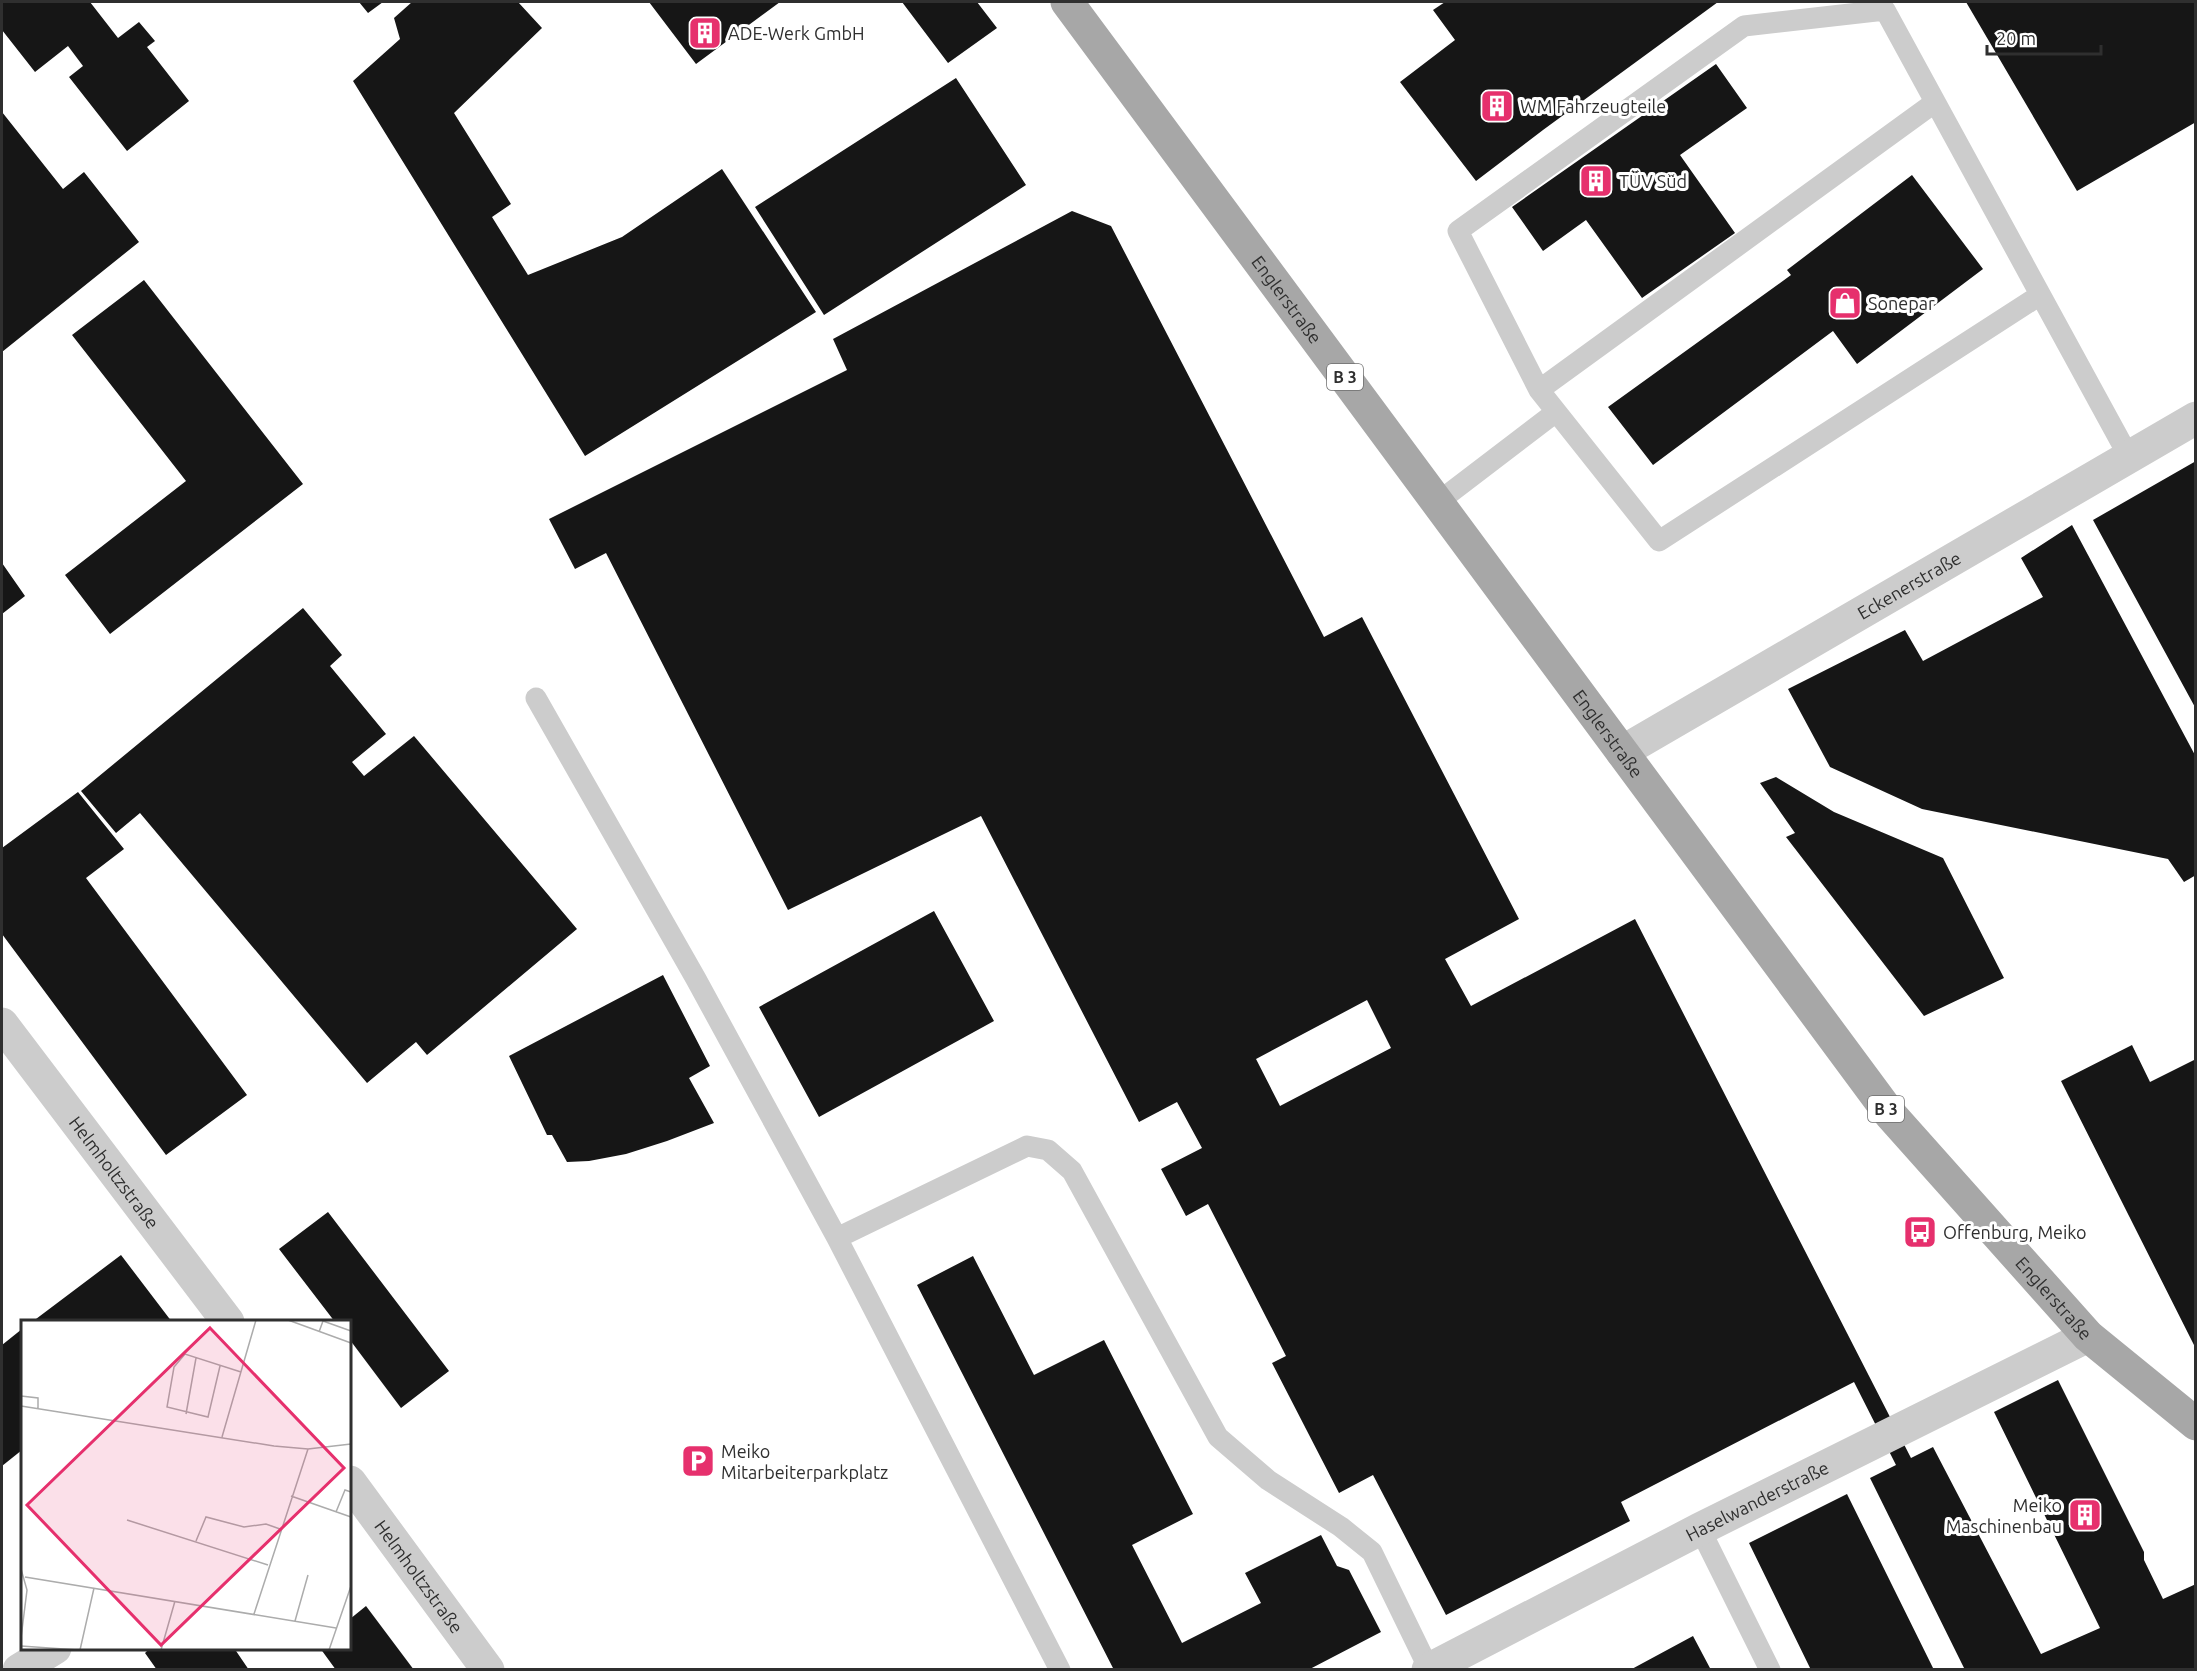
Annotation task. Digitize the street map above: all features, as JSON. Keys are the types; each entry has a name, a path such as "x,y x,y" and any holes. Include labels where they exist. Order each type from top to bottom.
{"main road":[{"name":"Englerstraße","path":"1067,2 1890,1114 2088,1336 2196,1424"}],"street":[{"name":"Eckenerstraße","path":"1622,752 2196,418"},
{"name":"Helmholtzstraße","path":"2,1024 226,1320"},
{"name":"Haselwanderstraße","path":"1428,1669 1700,1529 2088,1336"},
{"name":"Helmholtzstraße","path":"351,1483 488,1670"},
{"path":"19,1670 52,1650"}],"lane":[{"path":"2040,295 1659,541 1539,390 1458,231 1744,26 1885,10 2129,457"},
{"path":"1539,390 1934,103"},
{"path":"1438,502 1556,412"},
{"path":"536,698 696,979 837,1238 1060,1670"},
{"path":"837,1238 1027,1146 1048,1150 1072,1172 1218,1437 1268,1480 1341,1527 1372,1552 1428,1669"},
{"path":"1700,1529 1770,1670"}],"building":[{"path":"2,2 90,2 118,38 139,22 155,41 147,47 189,101 127,151 69,77 83,66 68,46 35,72 2,30"},
{"path":"359,2 383,2 368,13"},
{"path":"412,2 518,2 542,28 454,113 511,204 492,217 528,275 622,237 722,169 816,312 585,456 353,81 400,39 394,18"},
{"name":"ADE-Werk GmbH","path":"649,2 780,2 696,64"},
{"name":"ADE-Werk GmbH","path":"902,2 977,2 997,28 948,63"},
{"name":"WM Fahrzeugteile","path":"1445,2 1718,2 1476,181 1400,82 1455,40 1433,10"},
{"path":"1966,2 2196,2 2196,122 2077,191"},
{"path":"1716,64 1747,108 1680,155 1735,233 1642,298 1586,220 1543,251 1512,207"},
{"path":"956,78 1026,185 824,315 755,207"},
{"path":"2,112 63,189 84,172 139,242 2,352"},
{"name":"Sonepar","path":"1912,175 1983,269 1857,364 1833,331 1653,465 1608,407 1791,275 1787,270"},
{"path":"1072,211 1111,226 1324,637 1362,617 1519,919 1445,959 1471,1006 1635,919 1911,1458 1933,1447 2041,1654 2100,1628 1994,1412 2058,1380 2144,1552 2144,1560 2163,1599 2196,1584 2196,1670 1965,1670 1870,1478 1896,1465 1854,1382 1621,1502 1630,1521 1446,1615 1373,1475 1339,1493 1272,1363 1286,1356 1208,1204 1186,1216 1161,1169 1202,1148 1177,1102 1139,1122 981,816 788,910 606,553 575,569 549,519 847,370 833,339","holes":["1367,1000 1391,1048 1280,1106 1256,1059"]},
{"path":"144,280 303,484 110,634 65,575 186,481 72,335"},
{"path":"2196,461 2196,709 2093,520"},
{"path":"2072,525 2196,757 2196,875 2184,882 2168,859 1922,809 1830,767 1788,689 1905,630 1923,661 2043,597 2021,558"},
{"path":"2,563 25,596 2,614"},
{"path":"303,608 342,655 330,666 386,734 352,762 364,776 414,736 577,929 427,1055 416,1042 367,1083 140,813 116,833 81,791"},
{"path":"1776,777 1834,812 1943,858 2004,978 1924,1016 1786,837 1795,833 1760,783"},
{"path":"78,792 124,849 86,878 247,1095 166,1155 2,934 2,848"},
{"path":"934,911 994,1021 819,1117 759,1007"},
{"path":"663,975 710,1066 689,1078 714,1123 626,1154 589,1161 567,1162 552,1135 547,1135 509,1056"},
{"path":"2132,1045 2150,1082 2196,1059 2196,1349 2061,1081"},
{"path":"328,1212 449,1371 401,1408 351,1341 351,1320 333,1320 279,1249"},
{"path":"121,1255 170,1320 35,1320"},
{"path":"973,1256 1034,1375 1104,1340 1193,1514 1132,1545 1182,1643 1261,1603 1245,1573 1321,1535 1337,1566 1349,1570 1381,1632 1308,1670 1114,1670 917,1285"},
{"path":"21,1330 21,1451 2,1466 2,1345"},
{"path":"1847,1494 1934,1670 1811,1670 1749,1543"},
{"path":"366,1606 414,1670 336,1670 321,1650 351,1650 351,1618"},
{"path":"1693,1636 1711,1670 1630,1670"},
{"path":"148,1650 235,1650 249,1670 157,1670 145,1653"}],"place":[{"name":"ADE-Werk GmbH","path":"705,33"},
{"name":"WM Fahrzeugteile","path":"1497,106"},
{"name":"TÜV Süd","path":"1596,181"},
{"name":"Sonepar","path":"1845,303"},
{"name":"Offenburg, Meiko","path":"1920,1232"},
{"name":"Meiko Mitarbeiterparkplatz","path":"698,1461"},
{"name":"Meiko Maschinenbau","path":"2085,1515"}]}
